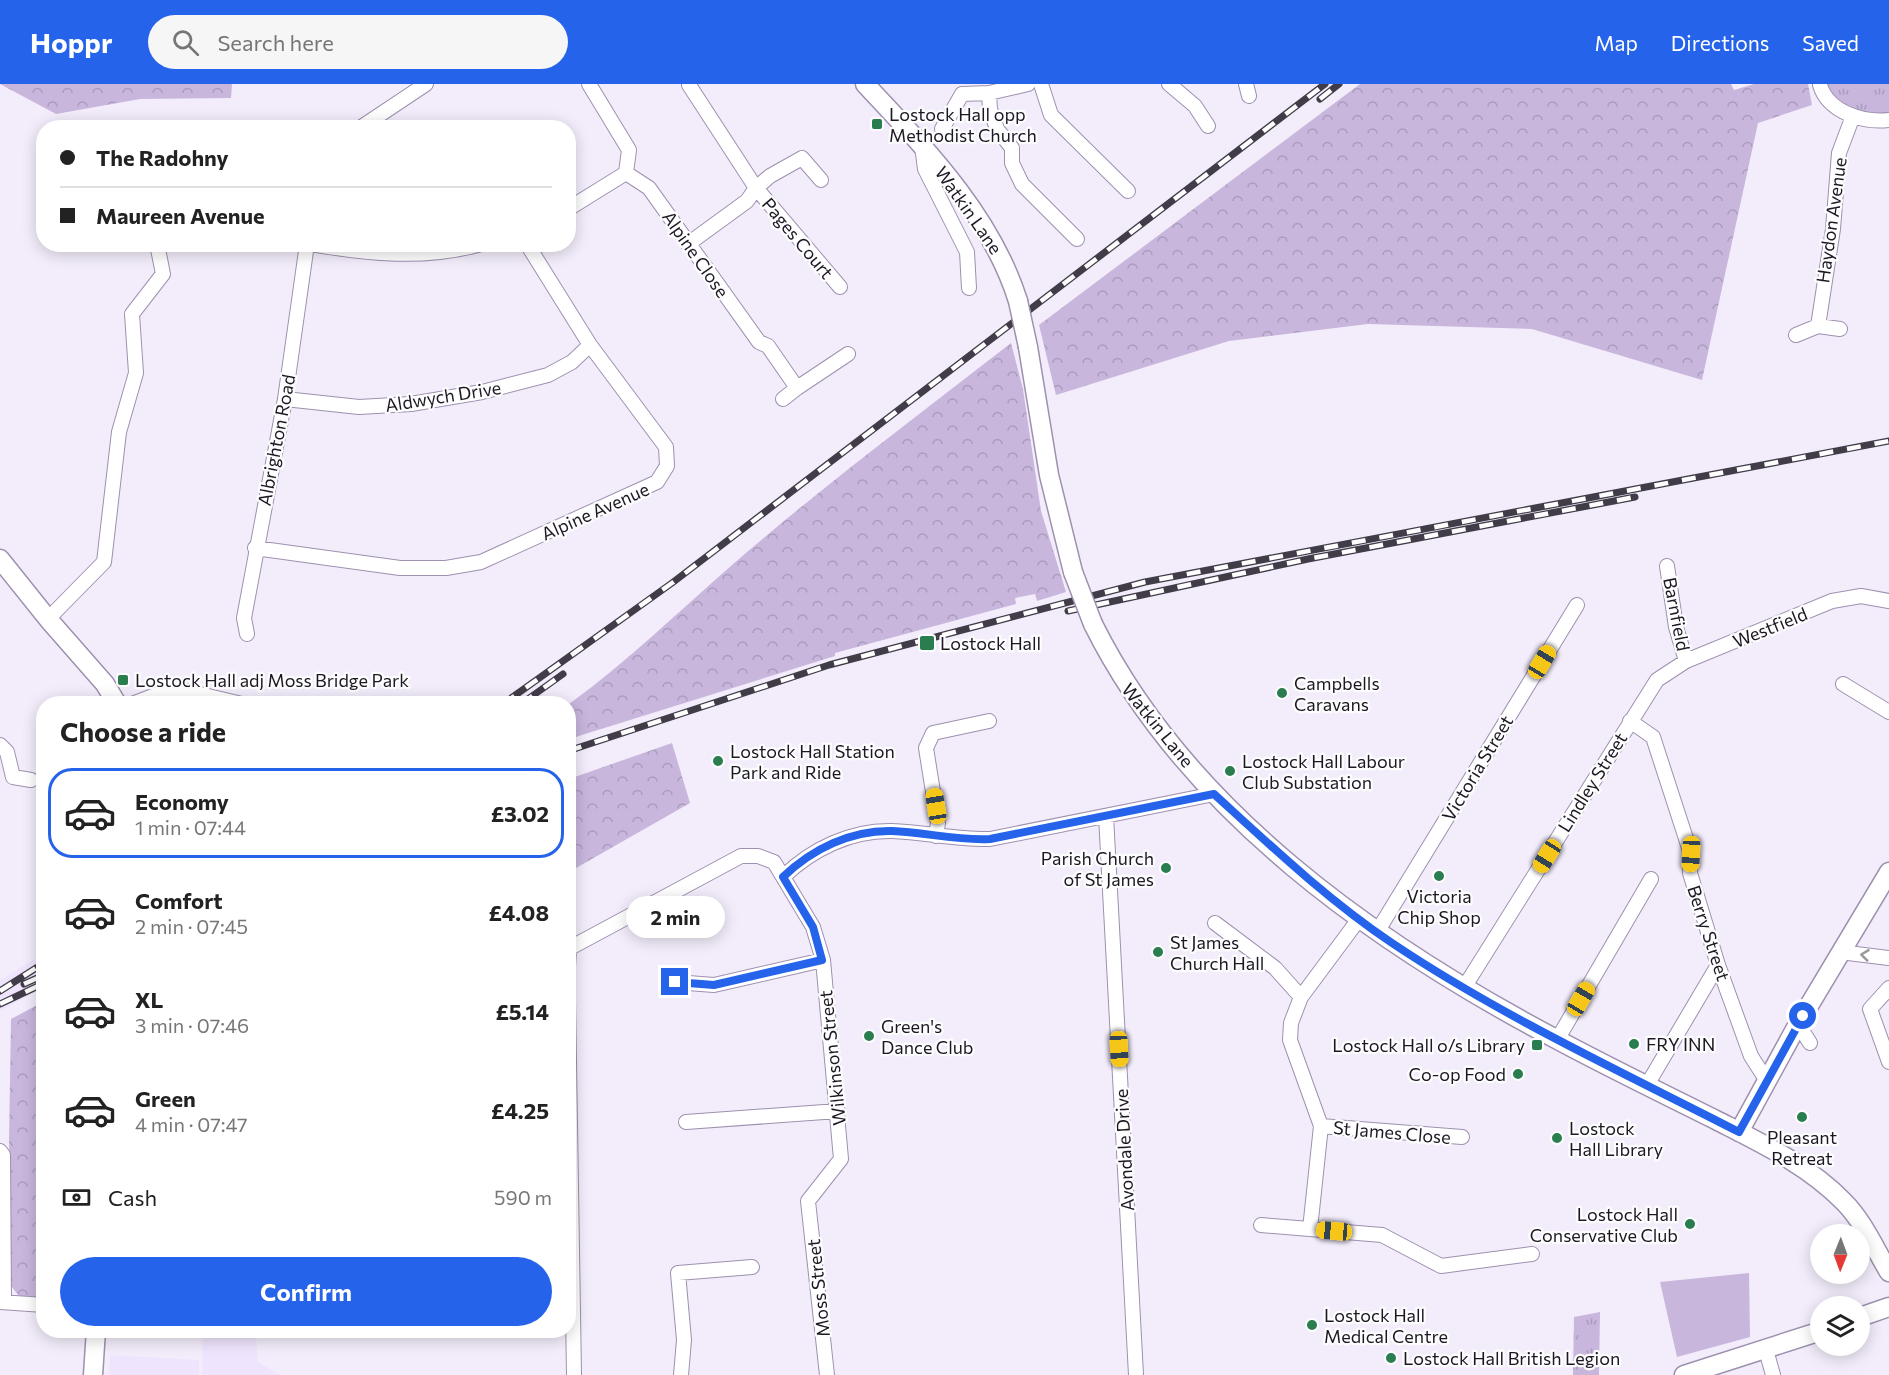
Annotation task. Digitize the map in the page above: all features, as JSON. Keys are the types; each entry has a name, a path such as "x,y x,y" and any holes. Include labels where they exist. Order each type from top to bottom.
{"main road":[{"name":"Watkin Lane","path":"865,84 921,144 976,215 1000,254 1018,301 1049,475 1073,572 1093,624 1120,677 1214,794 1286,860 1377,932 1468,981 1557,1040 1799,1165 1855,1214 1889,1272"},
{"path":"0,559 48,619 105,684 112,696"},
{"path":"1739,1132 1798,1024 1889,872"},
{"path":"1870,1314 1889,1307"},
{"path":"1684,1375 1810,1335"},
{"path":"93,1375 95,1338"}],"street":[{"path":"576,205 626,173 629,150 589,84"},
{"path":"942,129 962,94 988,93 1028,84"},
{"path":"1041,84 1051,115 1128,191"},
{"path":"1169,84 1195,106 1208,126"},
{"path":"371,120 420,85"},
{"name":"Pages Court","path":"690,85 756,188 840,287"},
{"path":"1820,85 1823,94 1834,106 1853,116 1889,120"},
{"path":"988,93 990,109 997,129 1012,148 1012,163 1022,184 1077,239"},
{"name":"Haydon Avenue","path":"1818,326 1833,230 1839,153 1853,116"},
{"name":"Watkin Lane","path":"921,144 925,169 967,252 969,288"},
{"name":"Pages Court","path":"688,244 747,201 756,188 770,176 802,158 822,180"},
{"name":"Alpine Close","path":"626,173 649,188 759,342 768,346 797,388"},
{"path":"48,619 104,562 119,432 136,373 132,314 163,274 159,252"},
{"name":"Albrighton Road","path":"247,634 244,618 255,548 285,399 308,252"},
{"path":"354,252 413,254 427,252"},
{"name":"Alpine Avenue","path":"255,548 400,568 446,568 481,562 657,482 667,466 666,447 590,345 532,252"},
{"path":"1796,334 1818,326 1840,329"},
{"name":"Aldwych Drive","path":"285,399 358,407 411,404 482,392 548,375 572,362 590,345"},
{"path":"783,399 848,354"},
{"name":"Barnfield","path":"1667,566 1676,627 1686,661"},
{"name":"Westfield","path":"1657,680 1686,661 1832,601 1861,596 1889,601"},
{"name":"Victoria Street","path":"1377,932 1577,605"},
{"name":"Lindley Street","path":"1468,981 1657,680"},
{"path":"1843,684 1889,712"},
{"path":"153,696 174,688 208,696"},
{"path":"936,836 938,823 926,747 933,733 989,721"},
{"name":"Berry Street","path":"1630,721 1653,737 1691,854 1690,873 1718,966 1751,1056 1767,1081"},
{"path":"0,745 7,752 14,777 31,780"},
{"path":"783,877 802,859 836,841 879,832 964,840 990,839 1214,794"},
{"name":"Avondale Drive","path":"1106,816 1136,1375"},
{"name":"Wilkinson Street","path":"576,945 741,856 758,856 774,862 813,927 822,960 838,1111 841,1159 808,1201"},
{"path":"1557,1040 1651,879"},
{"name":"St James Close","path":"1310,1229 1321,1126 1290,1040 1291,1023 1301,997 1359,919"},
{"path":"1215,923 1275,968 1301,997"},
{"path":"1840,952 1889,958"},
{"path":"675,982 714,985 822,960"},
{"path":"1647,1085 1718,966"},
{"path":"1889,988 1870,1009 1889,1062"},
{"path":"1798,1024 1810,1043"},
{"path":"686,1122 838,1111"},
{"name":"St James Close","path":"1321,1126 1462,1137"},
{"path":"2,1153 2,1302 36,1304"},
{"name":"Moss Street","path":"808,1201 827,1375"},
{"path":"1261,1225 1382,1235 1441,1266 1532,1254"},
{"path":"681,1375 684,1340 678,1273 752,1267"},
{"path":"573,1338 574,1375"},
{"path":"1766,1350 1773,1375"}],"shaded area":[{"path":"36,958 36,992 0,1011 0,980"},
{"path":"203,1338 256,1338 258,1362 280,1375 202,1375"},
{"path":"110,1355 199,1360 199,1375 109,1375"}],"green space":[{"path":"0,84 232,84 231,98 140,99 56,114"},
{"path":"1360,84 1731,84 1734,90 1754,84 1808,84 1812,105 1758,123 1702,380 1532,329 1368,324 1229,341 1056,395 1039,325"},
{"path":"1826,84 1889,84 1889,113 1871,113 1853,108 1837,98"},
{"path":"1011,343 1023,389 1041,511 1066,592 1037,601 1035,594 1015,598 1016,604 835,653 835,656 576,737 576,699 632,654 732,565 870,452"},
{"path":"672,743 690,803 576,868 576,777"},
{"path":"36,1006 36,1297 19,1296 11,1286 9,1140 11,1019"},
{"path":"1749,1273 1750,1337 1677,1357 1660,1282"},
{"path":"1600,1312 1599,1375 1573,1375 1574,1317"}],"railway":[{"path":"514,696 672,583 1325,84"},
{"path":"1320,99 1339,84"},
{"path":"576,748 829,665 1145,582 1889,441"},
{"path":"1068,611 1308,559 1635,497"},
{"path":"532,696 563,674"},
{"path":"0,991 36,968"},
{"path":"24,984 36,979"},
{"path":"0,1004 36,987"}],"place":[{"name":"Lostock Hall opp Methodist Church","path":"877,124"},
{"name":"Lostock Hall","path":"927,643"},
{"name":"Lostock Hall adj Moss Bridge Park","path":"123,680"},
{"name":"Campbells Caravans","path":"1282,693"},
{"name":"Lostock Hall Station Park and Ride","path":"718,761"},
{"name":"Lostock Hall Labour Club Substation","path":"1230,771"},
{"name":"Parish Church of St James","path":"1166,868"},
{"name":"Victoria Chip Shop","path":"1439,876"},
{"name":"St James Church Hall","path":"1158,952"},
{"name":"Green's Dance Club","path":"869,1036"},
{"name":"FRY INN","path":"1634,1044"},
{"name":"Lostock Hall o/s Library","path":"1537,1045"},
{"name":"Co-op Food","path":"1518,1074"},
{"name":"Pleasant Retreat","path":"1802,1117"},
{"name":"Lostock Hall Library","path":"1557,1138"},
{"name":"Lostock Hall Conservative Club","path":"1690,1224"},
{"name":"Lostock Hall Medical Centre","path":"1312,1325"},
{"name":"Lostock Hall British Legion","path":"1391,1358"}],"route":[{"path":"675,982 714,985 822,960 813,927 783,877 802,859 836,841 893,831 964,840 990,839 1214,794 1286,860 1393,944 1557,1040 1739,1132 1803,1016"}]}
